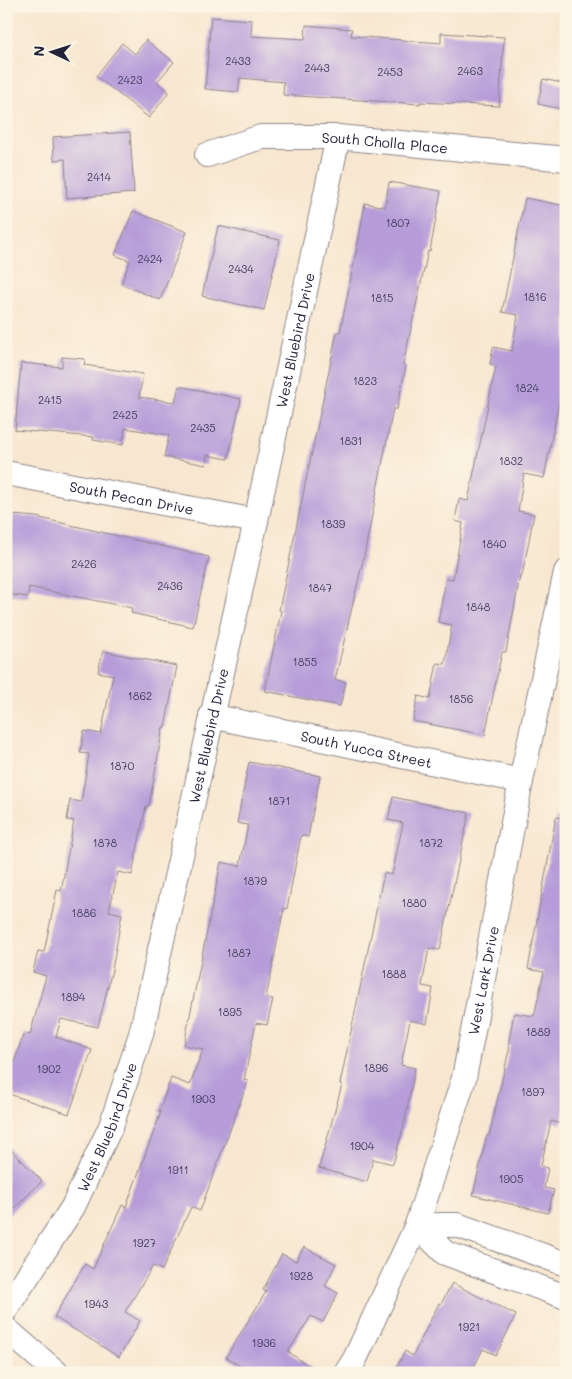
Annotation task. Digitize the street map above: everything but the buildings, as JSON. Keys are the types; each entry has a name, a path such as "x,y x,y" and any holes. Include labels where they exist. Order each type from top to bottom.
{"street":[{"name":"South Cholla Place","path":"207,155 261,137 338,137 566,159"},
{"name":"West Bluebird Drive","path":"6,1309 72,1207 111,1126 141,1034 256,521 338,137"},
{"name":"South Pecan Drive","path":"6,474 256,521"},
{"name":"West Lark Drive","path":"346,1373 356,1359 417,1225 464,1078 521,781 566,572"},
{"name":"South Yucca Street","path":"211,716 521,781"},
{"path":"417,1225 457,1225 566,1264"},
{"path":"417,1225 445,1253 566,1297"},
{"path":"6,1329 56,1373"}]}
